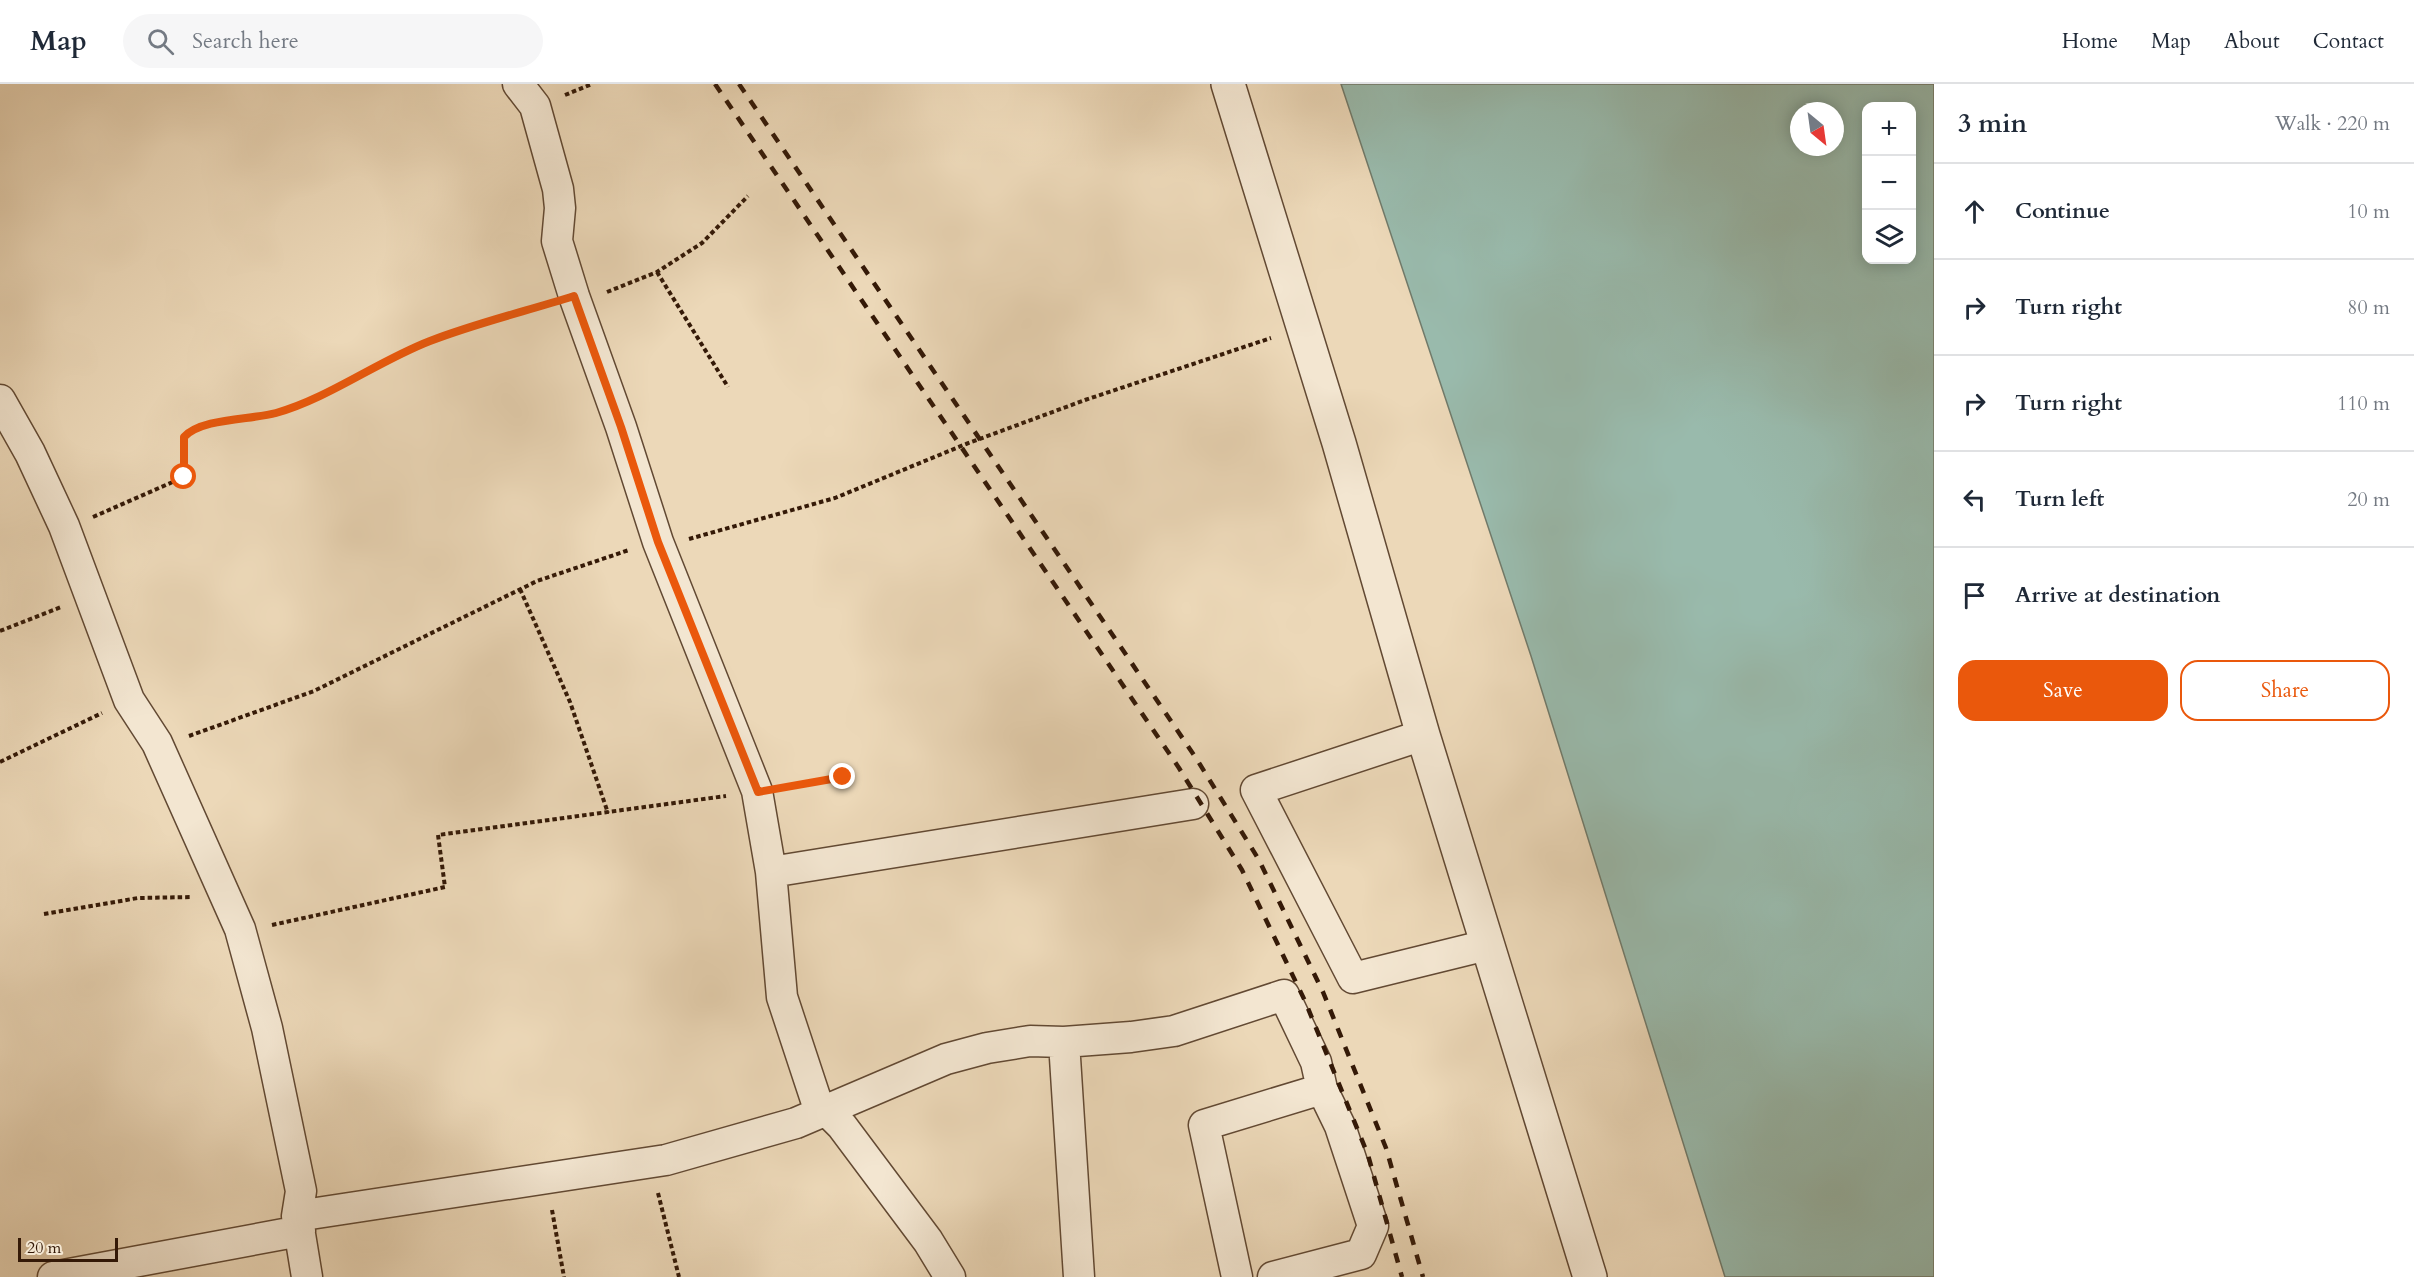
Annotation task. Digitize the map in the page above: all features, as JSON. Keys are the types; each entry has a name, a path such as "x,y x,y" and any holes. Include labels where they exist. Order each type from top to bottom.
{"street":[{"path":"518,84 535,106 558,189 560,208 557,241 659,545 758,792 771,872 782,997 816,1100 849,1135 928,1241 950,1277"},
{"path":"1228,84 1304,327 1423,735 1590,1277"},
{"path":"0,400 30,453 64,526 88,596 129,700 159,747 241,933 267,1028 301,1191 299,1223 308,1277"},
{"path":"1423,735 1256,790 1353,978 1487,945"},
{"path":"771,872 1194,804"},
{"path":"53,1277 299,1223 666,1160 796,1123 946,1059 987,1047 1030,1041 1064,1042 1174,1031 1284,995 1316,1062 1322,1089 1340,1126 1373,1226 1361,1254 1273,1277"},
{"path":"1064,1042 1079,1277"},
{"path":"1238,1277 1204,1125 1322,1089"}],"path":[{"path":"64,526 95,516 184,477 184,437 190,431 204,425 252,419 279,412 429,341 576,300 657,272 702,243 748,196"},
{"path":"657,272 728,387"},
{"path":"159,747 314,691 537,581 640,547 668,545 835,498 966,444 1074,404 1304,327"},
{"path":"520,589 570,702 608,813"},
{"path":"0,631 88,596"},
{"path":"0,762 129,700"},
{"path":"241,933 445,887 438,835 758,792 843,777"},
{"path":"44,914 138,898 215,896 224,893"},
{"path":"650,1163 679,1277"},
{"path":"546,1179 564,1277"}],"shaded area":[{"path":"1341,84 1934,84 1934,1277 1725,1277 1531,656"}],"railway":[{"path":"715,84 1179,768 1242,870 1305,1001 1368,1155 1402,1277"},
{"path":"739,84 1196,758 1259,860 1323,992 1386,1148 1423,1277"}],"route":[{"path":"184,477 184,437 190,431 204,425 252,419 279,412 429,341 574,296 621,427 658,542 758,792 843,777"}]}
